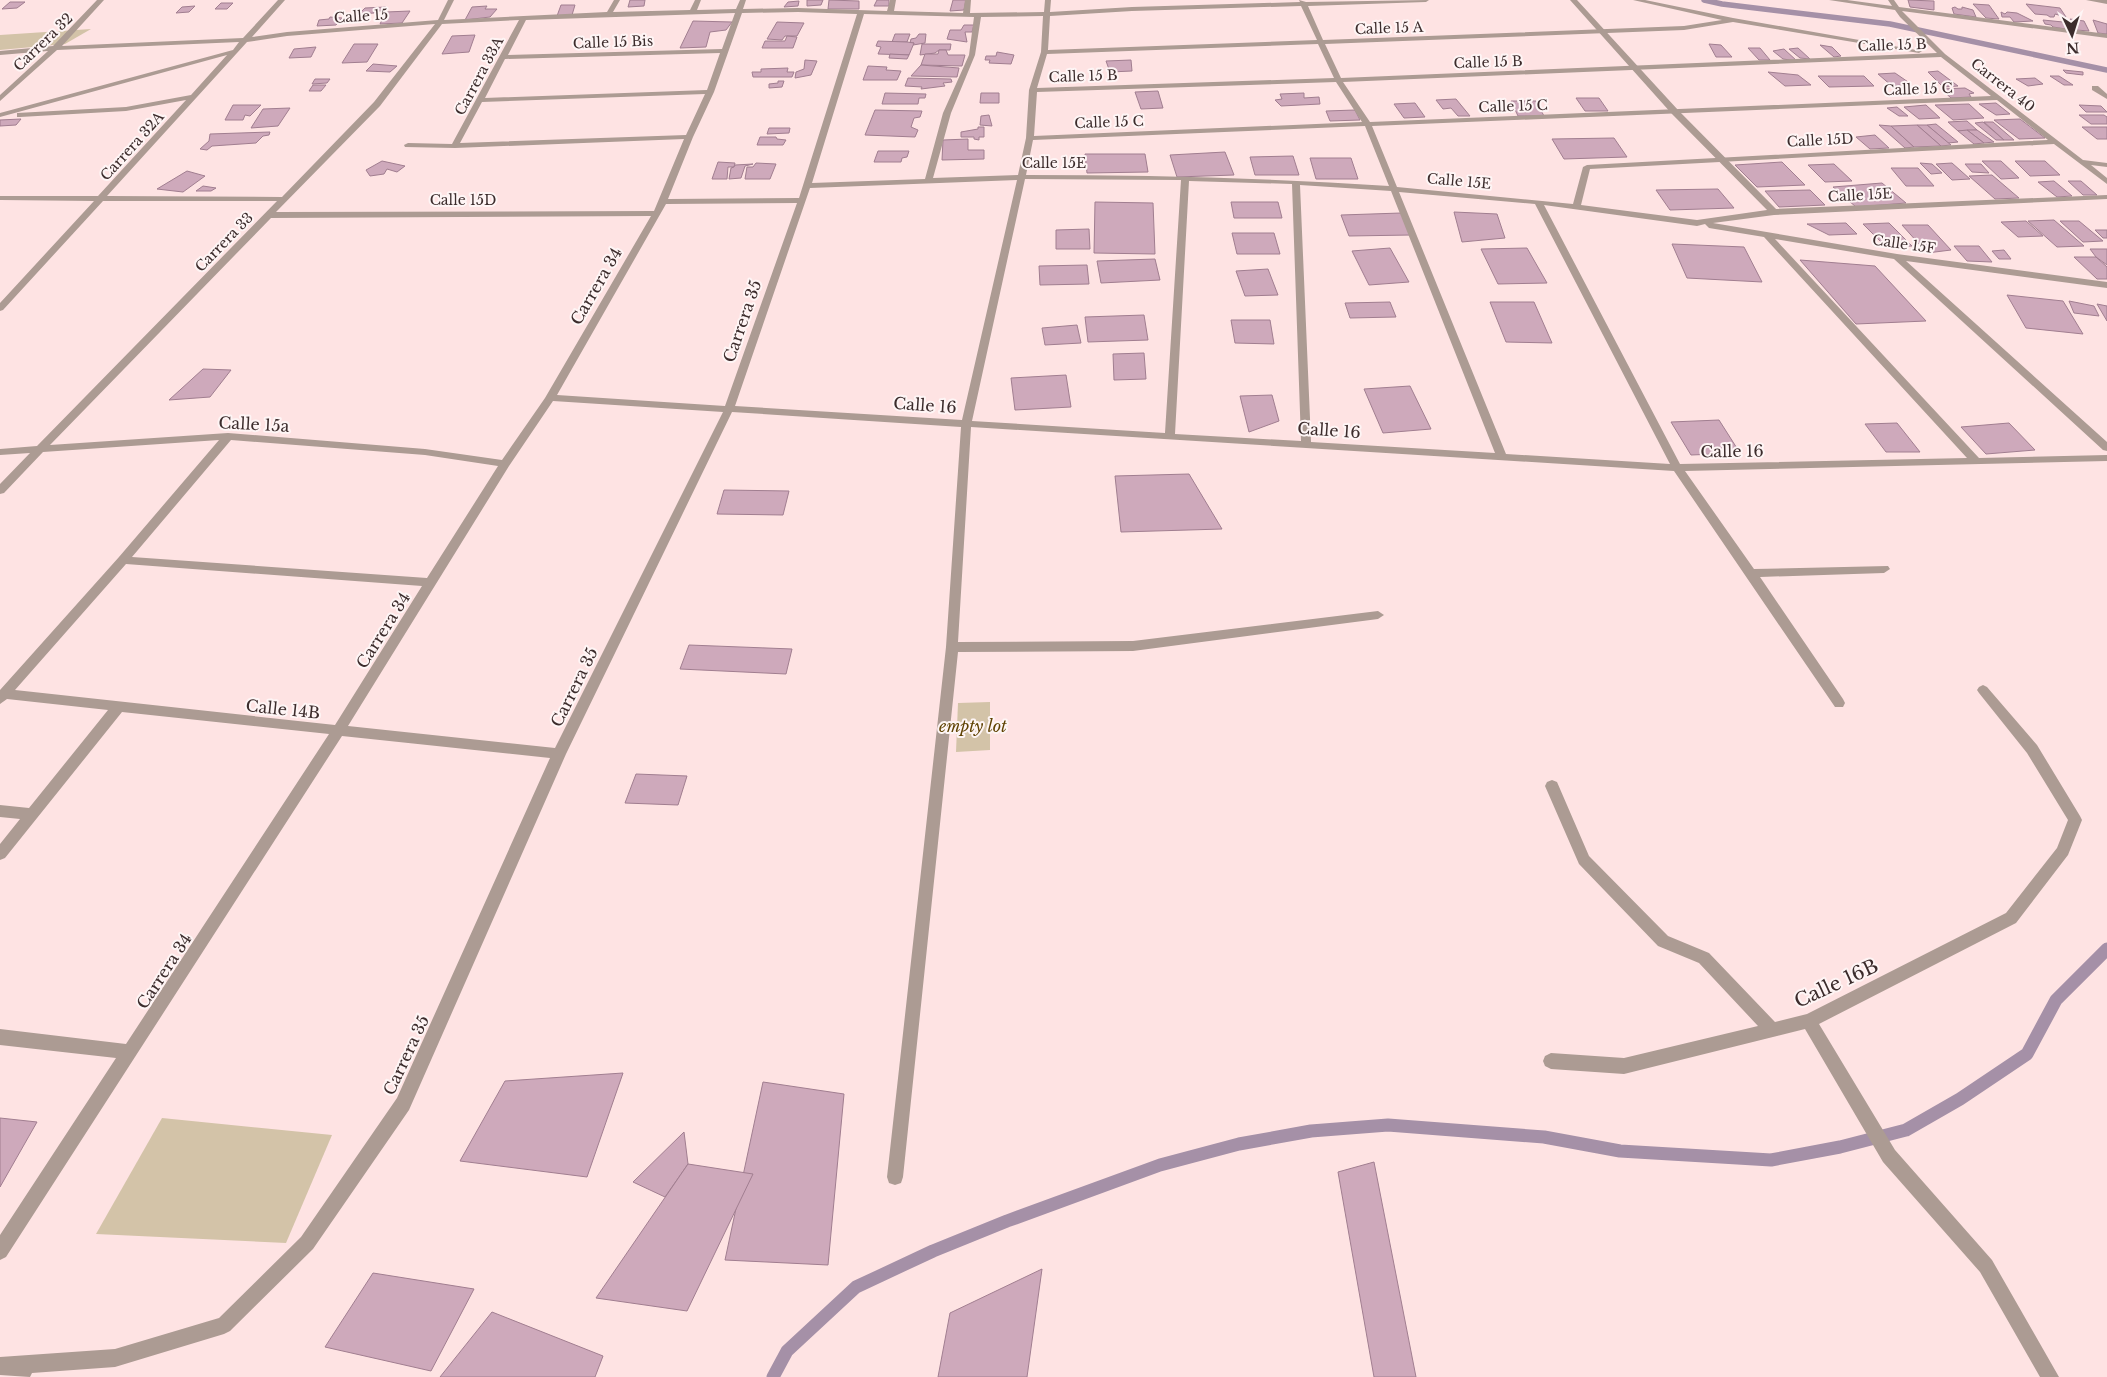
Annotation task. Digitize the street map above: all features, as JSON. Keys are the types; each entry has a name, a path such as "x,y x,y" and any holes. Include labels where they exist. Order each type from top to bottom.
{"street":[{"name":"Carrera 32","path":"0,99 56,48 101,0"},
{"name":"Carrera 32A","path":"0,308 282,0"},
{"name":"Carrera 33","path":"0,490 377,104 440,22 451,0"},
{"path":"609,14 617,0"},
{"path":"694,12 698,0"},
{"path":"798,10 802,0"},
{"path":"890,13 893,0"},
{"path":"966,15 968,0"},
{"path":"895,1177 952,647 966,424 1030,138 1033,90 1044,52 1048,0"},
{"path":"1132,0 1132,9"},
{"name":"Calle 15","path":"0,53 56,48 246,40 287,34 440,22 694,12 741,6 798,10 978,15 1047,14 1231,4 1426,0"},
{"path":"1573,0 1637,68 1675,112 1774,212"},
{"path":"1636,0 1733,20 1943,55"},
{"path":"1832,0 2107,36"},
{"name":"Carrera 40","path":"1891,0 1902,16 1943,55 2107,182"},
{"path":"2089,0 2107,2"},
{"path":"1302,2 1338,80 1368,125 1502,457"},
{"name":"Carrera 34","path":"0,1251 338,732 505,464 550,398 660,207 710,92 741,6"},
{"name":"Carrera 35","path":"23,1371 115,1358 224,1325 307,1243 403,1104 559,754 729,409 807,186 861,12"},
{"path":"929,179 947,113 972,55 978,15"},
{"name":"Carrera 33A","path":"455,146 524,18"},
{"name":"Calle 15 A","path":"1044,52 1604,32 1684,28 1733,20"},
{"name":"Calle 15","path":"194,34 253,32 287,34"},
{"path":"28,42 75,39"},
{"path":"1,115 236,51"},
{"name":"Calle 15 Bis","path":"503,58 724,51"},
{"name":"Calle 15 B","path":"1033,90 1338,80 1943,55"},
{"path":"2095,88 2107,97"},
{"path":"480,100 710,92"},
{"path":"1,115 126,109 194,97"},
{"name":"Calle 15 C","path":"1030,138 1998,98"},
{"path":"408,146 455,146 689,137"},
{"name":"Calle 15D","path":"1576,207 1587,167 2055,142"},
{"path":"2081,162 2107,165"},
{"name":"Calle 15E","path":"807,186 929,179 1021,177 1185,178 1296,182 1538,202 1697,223 1774,212 2107,197"},
{"path":"1170,437 1185,178"},
{"path":"1296,182 1306,445"},
{"path":"0,198 285,199"},
{"name":"Calle 15D","path":"269,215 660,207 802,200"},
{"path":"1538,202 1677,468 1839,703"},
{"name":"Calle 15F","path":"1697,223 1897,257 2107,285"},
{"path":"1768,236 1976,461"},
{"path":"1897,257 2107,448"},
{"name":"Calle 16","path":"550,398 1677,468 2107,458"},
{"path":"2,696 123,560 228,436"},
{"name":"Calle 15a","path":"0,452 39,451 228,436 425,452 505,464"},
{"path":"123,560 432,583"},
{"path":"1751,573 1884,569"},
{"path":"952,647 1133,646 1378,615"},
{"name":"Calle 16B","path":"1552,1061 1624,1066 1809,1021 2011,918 2063,851 2075,820 2032,749 1983,690"},
{"name":"Calle 14B","path":"2,696 559,754"},
{"path":"0,854 118,707"},
{"path":"1552,786 1584,860 1663,941 1704,958 1772,1030"},
{"path":"0,811 32,814"},
{"path":"1809,1021 1890,1156 1986,1266 2050,1377"},
{"path":"0,1037 131,1052"},
{"path":"0,1366 23,1371"}],"green space":[{"path":"91,29 65,44 0,50 0,35"},
{"name":"empty lot","path":"990,702 990,750 956,752 958,703"},
{"path":"162,1118 332,1135 286,1243 96,1234"}],"building":[{"path":"630,0 645,0 644,6 628,7"},
{"path":"807,0 823,0 821,5 807,6"},
{"path":"829,0 859,1 859,9 828,9"},
{"path":"877,0 889,0 889,6 874,6"},
{"path":"953,0 966,0 964,10 950,11"},
{"path":"1908,0 1934,1 1934,10 1910,7"},
{"path":"799,1 798,6 784,7 788,2"},
{"path":"10,2 25,2 17,8 2,9"},
{"path":"221,3 233,3 227,9 215,9"},
{"path":"1973,4 1989,5 1999,19 1986,18"},
{"path":"2026,4 2060,8 2066,17 2055,14 2054,17 2050,17 2035,14"},
{"path":"561,5 575,5 572,15 557,16"},
{"path":"195,6 189,12 176,13 182,7"},
{"path":"487,6 485,9 497,9 490,17 465,20 472,7"},
{"path":"386,7 384,11 359,14 365,8"},
{"path":"1952,8 1973,10 1976,17 1954,14"},
{"path":"410,11 402,23 380,24 386,12"},
{"path":"2001,12 2005,14 2007,12 2017,13 2033,21 2014,22 2010,17 2002,17"},
{"path":"330,17 342,18 336,25 317,26 319,20 329,19"},
{"path":"2070,19 2084,21 2089,31 2076,30"},
{"path":"2043,20 2063,22 2066,29 2045,24"},
{"path":"2093,20 2107,24 2107,34 2098,33"},
{"path":"693,21 732,22 726,30 710,32 706,47 680,48"},
{"path":"777,22 804,23 797,36 785,36 782,40 767,39"},
{"path":"964,25 974,25 972,32 965,32 967,42 947,39 950,30 961,30"},
{"path":"895,34 910,34 907,42 892,42"},
{"path":"919,34 926,34 925,43 913,45 914,43 910,43 911,39 916,38"},
{"path":"475,35 469,52 442,54 452,36"},
{"path":"787,36 797,37 793,48 762,48 765,41 785,41"},
{"path":"878,41 914,43 909,55 878,54 881,47 876,46"},
{"path":"354,44 378,44 367,62 342,63"},
{"path":"922,44 951,44 950,50 939,50 935,53 920,55"},
{"path":"1709,44 1721,45 1732,57 1716,57"},
{"path":"1820,45 1832,47 1841,56 1834,57"},
{"path":"316,47 311,57 289,58 294,49"},
{"path":"1748,48 1760,48 1770,60 1759,60"},
{"path":"1798,48 1810,59 1800,58 1789,49"},
{"path":"1784,49 1797,61 1783,59 1773,51"},
{"path":"939,50 946,50 948,55 965,55 962,66 921,65 925,54 938,54"},
{"path":"997,52 1014,55 1011,64 989,63 990,60 985,60 986,56 996,56"},
{"path":"890,54 909,55 907,59 889,58"},
{"path":"805,60 817,61 811,75 795,78 796,72 804,69"},
{"path":"1131,60 1132,71 1110,72 1106,61"},
{"path":"373,64 397,66 390,72 366,71"},
{"path":"921,65 959,68 957,77 911,76"},
{"path":"868,66 887,67 886,70 901,71 897,80 863,80"},
{"path":"788,68 787,72 794,72 792,77 753,77 752,72 761,72 761,69"},
{"path":"2063,70 2083,72 2083,75 2066,73"},
{"path":"1938,71 1958,86 1943,87 1928,72"},
{"path":"1768,72 1798,75 1811,85 1785,86"},
{"path":"1895,73 1911,84 1892,86 1878,74"},
{"path":"1818,76 1864,76 1874,86 1829,87"},
{"path":"2050,76 2059,76 2073,85 2064,85"},
{"path":"908,78 951,79 952,82 943,83 945,86 921,89 922,87 905,86"},
{"path":"2035,78 2043,84 2028,86 2016,79"},
{"path":"315,79 330,79 327,83 312,84"},
{"path":"778,81 784,81 782,87 769,88 769,84 778,83"},
{"path":"313,85 326,85 321,91 309,91"},
{"path":"1965,88 1974,93 1969,94 1971,97 1951,98 1941,89"},
{"path":"1158,91 1163,108 1141,109 1135,92"},
{"path":"885,93 926,94 925,98 919,98 918,104 882,104"},
{"path":"981,93 999,93 999,103 980,103"},
{"path":"1304,93 1304,98 1319,97 1320,104 1281,106 1275,100 1282,99 1280,94"},
{"path":"1576,98 1599,98 1608,111 1585,111"},
{"path":"1456,99 1470,116 1458,116 1451,108 1443,109 1436,100"},
{"path":"1511,101 1536,101 1544,116 1518,116"},
{"path":"1415,103 1425,117 1404,118 1394,104"},
{"path":"1996,103 2010,114 1996,115 1979,104"},
{"path":"1969,104 1984,118 1953,120 1935,105"},
{"path":"233,105 261,105 250,116 245,115 243,120 225,120"},
{"path":"1926,105 1940,118 1919,119 1904,107"},
{"path":"2079,105 2101,106 2107,112 2086,112"},
{"path":"1897,107 1908,116 1899,116 1887,108"},
{"path":"290,108 278,126 251,128 263,109"},
{"path":"875,110 922,111 920,117 914,118 911,127 918,130 915,137 865,135"},
{"path":"1355,110 1360,120 1330,121 1326,111"},
{"path":"989,115 992,126 980,125 981,116"},
{"path":"2079,115 2104,115 2107,117 2107,124 2091,124"},
{"path":"21,119 16,125 0,126 0,120"},
{"path":"2020,119 2045,138 2019,139 1994,120"},
{"path":"1967,121 1977,130 1958,131 1948,122"},
{"path":"1983,122 2004,140 1996,140 1975,123"},
{"path":"1984,122 1993,122 2014,140 2004,140"},
{"path":"1936,124 1958,142 1948,143 1927,125"},
{"path":"1879,125 1891,126 1914,147 1905,148"},
{"path":"1917,125 1927,125 1951,145 1941,146"},
{"path":"1917,125 1941,146 1914,147 1891,126"},
{"path":"978,127 984,127 984,137 979,137 979,140 974,139 974,137 961,137 961,132 978,129"},
{"path":"2082,127 2107,127 2107,139 2097,139"},
{"path":"769,128 790,128 789,133 767,134"},
{"path":"1967,130 1977,130 1994,142 1984,143"},
{"path":"1967,130 1984,143 1974,144 1958,131"},
{"path":"270,132 269,135 263,136 256,143 212,146 207,150 200,149 209,141 210,134"},
{"path":"1875,135 1889,148 1870,149 1856,137"},
{"path":"760,137 776,137 777,139 786,140 783,145 757,145"},
{"path":"1614,138 1627,157 1564,159 1552,139"},
{"path":"968,139 968,150 984,150 984,159 942,160 943,140"},
{"path":"878,151 909,151 907,157 902,158 901,162 874,162"},
{"path":"1225,152 1234,175 1177,177 1170,155"},
{"path":"1085,154 1145,154 1148,172 1087,173"},
{"path":"1293,156 1299,175 1255,175 1250,157"},
{"path":"1310,158 1351,158 1358,179 1316,179"},
{"path":"382,161 405,166 397,172 387,169 384,174 370,176 366,170"},
{"path":"1982,161 2001,161 2019,178 2001,179"},
{"path":"2015,161 2045,161 2060,175 2030,176"},
{"path":"718,162 735,163 734,167 728,167 727,179 712,179"},
{"path":"1782,162 1805,185 1757,187 1735,165"},
{"path":"756,163 776,164 770,179 745,179 747,167 753,167"},
{"path":"1920,163 1932,164 1942,173 1931,174"},
{"path":"1952,163 1970,179 1952,180 1936,164"},
{"path":"753,164 745,166 741,178 729,179 731,168 735,165"},
{"path":"1834,164 1852,181 1825,182 1808,165"},
{"path":"1965,164 1981,164 1989,173 1972,172"},
{"path":"1891,168 1918,168 1934,186 1906,186"},
{"path":"187,171 205,176 183,192 157,189"},
{"path":"1992,175 2019,198 1995,199 1969,176"},
{"path":"2054,181 2072,196 2057,197 2038,182"},
{"path":"2068,181 2081,181 2097,195 2083,195"},
{"path":"1882,183 1906,203 1856,207 1833,187"},
{"path":"203,186 216,188 211,191 196,191"},
{"path":"1718,189 1734,208 1670,210 1656,190"},
{"path":"1810,190 1825,205 1779,207 1765,191"},
{"path":"1095,202 1153,203 1155,254 1094,253"},
{"path":"1231,202 1278,202 1282,218 1234,218"},
{"path":"1454,212 1497,214 1505,238 1462,242"},
{"path":"1401,213 1411,235 1349,236 1341,215"},
{"path":"2054,220 2084,246 2057,247 2028,221"},
{"path":"2026,221 2043,236 2018,237 2001,222"},
{"path":"2060,221 2079,221 2103,241 2083,242"},
{"path":"1846,223 1857,234 1829,235 1807,224"},
{"path":"1889,223 1912,246 1886,247 1863,224"},
{"path":"1902,225 1928,225 1951,250 1927,253"},
{"path":"1089,229 1090,249 1056,249 1056,230"},
{"path":"2095,230 2107,230 2107,238 2103,238"},
{"path":"1232,233 1274,233 1280,254 1237,254"},
{"path":"1672,244 1744,247 1762,282 1687,278"},
{"path":"1954,246 1979,246 1992,262 1967,261"},
{"path":"1390,248 1409,282 1369,285 1352,251"},
{"path":"1527,248 1547,283 1498,284 1481,249"},
{"path":"2090,249 2107,249 2107,265 2096,257"},
{"path":"2004,250 2011,259 1999,259 1992,251"},
{"path":"2074,257 2096,257 2107,267 2107,279 2097,279"},
{"path":"1155,259 1160,280 1101,283 1097,261"},
{"path":"1800,260 1875,266 1926,321 1856,324"},
{"path":"1087,265 1089,284 1040,285 1039,266"},
{"path":"1268,269 1278,295 1245,296 1236,271"},
{"path":"2007,295 2063,301 2083,334 2026,328"},
{"path":"2069,301 2094,306 2099,316 2074,313"},
{"path":"1390,302 1396,317 1350,318 1345,303"},
{"path":"1490,302 1534,302 1552,343 1506,342"},
{"path":"2097,304 2107,306 2107,321"},
{"path":"1144,315 1148,340 1088,342 1085,317"},
{"path":"1231,320 1270,320 1274,344 1235,343"},
{"path":"1077,325 1081,343 1045,345 1042,328"},
{"path":"1144,353 1146,379 1114,380 1113,354"},
{"path":"203,369 231,370 210,397 169,400"},
{"path":"1066,375 1071,407 1015,410 1011,378"},
{"path":"1410,386 1431,429 1383,433 1364,389"},
{"path":"1272,395 1279,421 1249,432 1240,396"},
{"path":"1719,420 1740,453 1691,455 1671,422"},
{"path":"1897,423 1920,452 1886,452 1865,424"},
{"path":"2009,423 2035,450 1986,454 1961,427"},
{"path":"1189,474 1222,529 1121,532 1115,476"},
{"path":"724,490 789,491 783,515 717,514"},
{"path":"689,645 792,649 786,674 680,669"},
{"path":"636,774 687,776 678,805 625,803"},
{"path":"623,1073 587,1177 460,1161 505,1081"},
{"path":"763,1082 844,1094 828,1265 725,1260"},
{"path":"0,1118 37,1122 0,1187"},
{"path":"684,1132 688,1164 665,1197 633,1182"},
{"path":"1374,1162 1416,1377 1374,1377 1338,1172"},
{"path":"688,1164 753,1174 687,1311 596,1298"},
{"path":"1042,1269 1027,1377 938,1377 950,1313"},
{"path":"373,1273 474,1289 431,1371 325,1347"},
{"path":"492,1312 603,1356 595,1377 440,1377"}],"waterway":[{"path":"1704,0 1722,4 1890,24 2107,70"},
{"path":"773,1377 787,1351 856,1287 933,1251 1007,1221 1160,1165 1239,1144 1311,1131 1388,1125 1544,1137 1620,1151 1771,1160 1840,1147 1906,1130 1960,1099 2027,1054 2056,1000 2107,949"}]}
